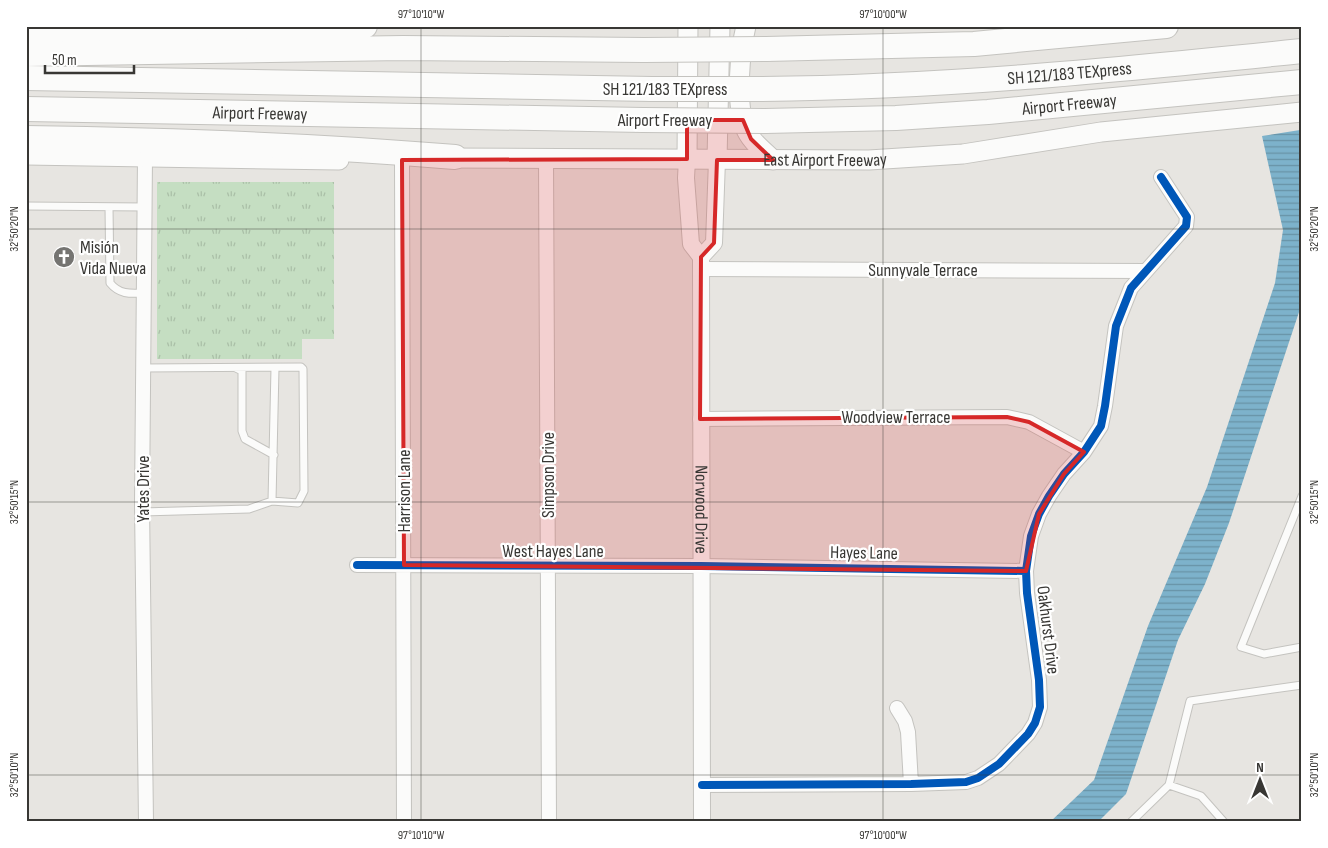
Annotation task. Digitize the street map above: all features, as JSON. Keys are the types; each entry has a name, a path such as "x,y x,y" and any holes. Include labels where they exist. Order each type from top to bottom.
{"highway":[{"path":"26,33 218,29 353,33 364,26"},
{"path":"26,54 403,48 766,49 974,44 1166,26"},
{"name":"SH 121/183 TEXpress","path":"26,78 652,90 832,89 982,81 1302,51"},
{"name":"Airport Freeway","path":"26,109 765,121 896,118 988,112 1302,82"},
{"path":"26,138 192,141 364,149 455,157"}],"main road":[{"name":"Norwood Drive","path":"686,159 688,26"},
{"path":"717,160 720,26"},
{"path":"746,26 740,62 741,108 745,127 752,139 773,160"},
{"name":"Airport Freeway","path":"962,154 1101,132 1302,112"},
{"name":"East Airport Freeway","path":"686,159 868,160 962,154"},
{"path":"26,155 402,160 455,157 686,159"}],"street":[{"name":"Yates Drive","path":"145,157 142,512 146,822"},
{"name":"Simpson Drive","path":"546,158 549,822"},
{"name":"Norwood Drive","path":"686,159 692,244 701,263 702,822"},
{"name":"Harrison Lane","path":"402,160 404,822"},
{"path":"701,263 714,243 717,160"},
{"name":"Oakhurst Drive","path":"702,785 966,782 978,778 1008,756 1028,734 1035,723 1040,707 1039,680 1027,593 1026,571 1031,536 1039,514 1049,496 1064,474 1084,452 1101,426 1116,326 1131,288 1186,226 1186,217 1161,177"},
{"name":"Sunnyvale Terrace","path":"701,263 1145,271"},
{"name":"Woodview Terrace","path":"700,419 1007,417 1029,422 1084,452"},
{"path":"357,565 404,565"},
{"name":"West Hayes Lane","path":"404,565 701,566"},
{"name":"Hayes Lane","path":"701,566 1026,571"},
{"path":"897,708 905,721 908,732 910,784"}],"lane":[{"path":"26,206 145,206"},
{"path":"109,206 110,283 117,291 129,294 144,294"},
{"path":"142,512 249,509 272,501 298,503 304,491 303,369 143,368"},
{"path":"236,368 242,371 242,431 245,439 274,455"},
{"path":"272,501 275,368"},
{"path":"1302,496 1241,647 1264,654 1302,647"},
{"path":"1131,822 1169,786 1190,701 1302,685"},
{"path":"1169,786 1201,796 1224,822"}],"highlighted area":[{"path":"687,120 743,120 751,139 773,160 717,160 714,243 701,257 700,419 1007,417 1029,422 1084,452 1064,474 1039,514 1026,571 404,565 402,160 687,159"}],"green space":[{"path":"157,182 334,182 334,339 302,339 302,359 157,359"}],"water":[{"path":"1300,130 1302,139 1302,303 1229,523 1205,584 1178,640 1126,794 1098,822 1050,822 1094,780 1148,626 1207,487 1275,283 1283,230 1262,136"}],"cycle path":[{"path":"702,785 966,782 978,778 999,764 1028,734 1035,723 1040,707 1039,680 1027,593 1026,571 1031,536 1039,514 1049,496 1064,474 1084,452 1101,426 1116,326 1131,288 1186,226 1187,217 1161,177"},
{"path":"357,565 701,566 1026,571"}],"place":[{"name":"Misión Vida Nueva","path":"64,257"}]}
